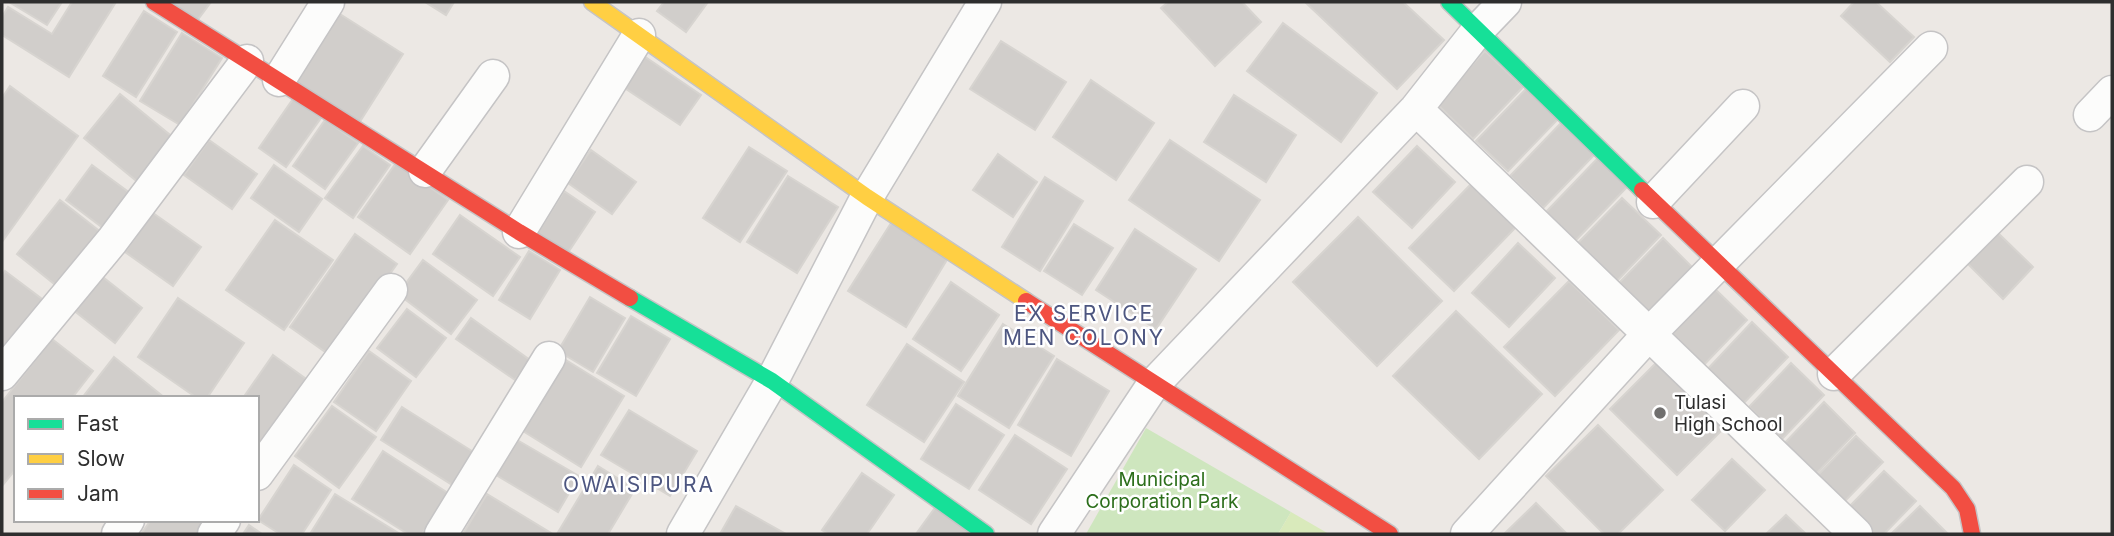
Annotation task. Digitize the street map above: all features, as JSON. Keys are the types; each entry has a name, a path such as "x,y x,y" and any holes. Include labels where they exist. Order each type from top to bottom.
{"street":[{"path":"154,2 519,232 772,381 986,534"},
{"path":"279,80 328,2"},
{"path":"592,2 867,197 1153,385 1390,534"},
{"path":"683,534 772,381 867,197 985,2"},
{"path":"1448,2 1479,29 1653,202 1915,454 1958,491 1973,527 1972,534"},
{"path":"1054,534 1153,385 1416,108 1479,29 1505,2"},
{"path":"519,232 639,35"},
{"path":"1467,534 1648,335 1931,48"},
{"path":"2,374 112,241 247,61"},
{"path":"425,171 493,76"},
{"path":"2090,115 2112,92"},
{"path":"1653,202 1744,106"},
{"path":"1416,108 1856,534"},
{"path":"1834,374 2027,182"},
{"path":"259,471 391,290"},
{"path":"441,534 549,358"}],"green space":[{"name":"Municipal Corporation Park","path":"1146,428 1291,512 1278,534 1086,534"},
{"path":"1291,512 1329,534 1278,534"}],"building":[{"path":"9,2 62,2 47,25"},
{"path":"72,2 116,2 69,77 2,35 2,17 8,7 52,34"},
{"path":"168,2 211,2 196,22"},
{"path":"425,2 454,2 446,15"},
{"path":"664,2 708,2 686,32 657,11"},
{"path":"1168,2 1242,2 1261,22 1215,66 1161,8"},
{"path":"1305,2 1403,2 1444,40 1397,89"},
{"path":"1854,2 1876,2 1914,37 1890,62 1841,16"},
{"path":"332,9 403,54 359,123 288,77"},
{"path":"144,11 177,32 136,97 103,76"},
{"path":"1283,23 1377,93 1341,142 1247,71"},
{"path":"182,33 222,58 180,125 140,101"},
{"path":"1001,41 1066,82 1035,130 970,89"},
{"path":"1485,51 1523,87 1473,139 1436,103"},
{"path":"641,54 701,95 680,125 620,85"},
{"path":"1091,80 1154,123 1116,180 1053,137"},
{"path":"10,86 78,136 2,242 2,98"},
{"path":"1527,88 1558,119 1508,171 1476,141"},
{"path":"120,94 175,139 139,183 84,138"},
{"path":"1234,95 1296,135 1266,182 1204,142"},
{"path":"293,99 321,118 286,167 259,148"},
{"path":"325,120 358,143 325,189 293,166"},
{"path":"1562,122 1595,154 1543,208 1510,176"},
{"path":"209,140 257,174 232,209 184,175"},
{"path":"1170,140 1260,200 1219,261 1129,200"},
{"path":"363,146 390,165 353,218 325,198"},
{"path":"1417,146 1455,182 1412,228 1373,192"},
{"path":"749,147 787,171 740,242 703,218"},
{"path":"591,150 636,182 612,214 568,183"},
{"path":"998,154 1037,182 1013,217 973,190"},
{"path":"1598,158 1628,186 1575,241 1545,213"},
{"path":"396,163 448,200 410,254 358,217"},
{"path":"92,165 134,196 107,231 66,200"},
{"path":"274,165 322,199 299,232 251,198"},
{"path":"788,176 838,207 797,273 747,242"},
{"path":"1045,177 1083,201 1040,271 1002,247"},
{"path":"1474,181 1518,225 1454,291 1409,248"},
{"path":"564,191 595,212 567,254 537,234"},
{"path":"1622,198 1661,235 1614,284 1575,246"},
{"path":"60,200 107,237 63,291 17,254"},
{"path":"153,213 201,247 173,286 125,252"},
{"path":"460,215 520,257 493,296 433,254"},
{"path":"1358,217 1442,301 1377,366 1293,282"},
{"path":"275,220 333,260 284,330 226,290"},
{"path":"891,223 948,258 906,327 848,291"},
{"path":"1074,224 1113,248 1082,295 1044,271"},
{"path":"1135,229 1196,269 1156,329 1096,290"},
{"path":"1997,232 2033,267 2003,299 1967,263"},
{"path":"355,234 397,264 331,356 290,327"},
{"path":"1663,238 1698,273 1651,322 1615,287"},
{"path":"1518,243 1555,278 1509,327 1472,293"},
{"path":"529,251 560,270 530,319 499,300"},
{"path":"423,260 477,300 451,334 398,294"},
{"path":"5,271 46,302 2,359 2,276"},
{"path":"99,274 142,308 115,343 72,309"},
{"path":"1569,281 1619,330 1555,396 1504,347"},
{"path":"951,282 999,315 961,371 913,339"},
{"path":"1714,288 1747,320 1697,372 1664,340"},
{"path":"590,297 625,318 593,372 558,351"},
{"path":"178,298 244,343 208,396 194,396 138,357"},
{"path":"407,309 446,338 416,377 377,348"},
{"path":"1456,311 1542,394 1479,459 1393,376"},
{"path":"631,316 670,339 636,396 597,373"},
{"path":"471,318 530,360 515,380 456,339"},
{"path":"1752,322 1788,357 1739,408 1703,374"},
{"path":"1003,324 1054,356 1009,428 958,396"},
{"path":"52,339 93,371 74,396 14,396 14,471 2,486 2,402"},
{"path":"907,344 964,382 924,442 867,405"},
{"path":"369,351 411,381 376,431 334,402"},
{"path":"273,355 309,381 261,447 259,396 244,396"},
{"path":"114,357 163,396 84,396"},
{"path":"561,357 624,396 581,467 518,428"},
{"path":"1662,357 1729,423 1677,475 1610,409"},
{"path":"1057,359 1109,391 1071,456 1018,425"},
{"path":"1791,363 1824,395 1782,439 1749,407"},
{"path":"1824,402 1855,433 1812,478 1780,448"},
{"path":"956,404 1004,435 969,489 921,459"},
{"path":"332,406 376,437 339,488 295,456"},
{"path":"402,407 475,453 454,486 381,440"},
{"path":"629,410 697,451 670,496 601,455"},
{"path":"1598,425 1663,490 1618,534 1604,534 1546,476"},
{"path":"1015,435 1067,469 1031,524 979,490"},
{"path":"1856,436 1883,462 1842,504 1815,478"},
{"path":"512,437 579,476 558,512 491,472"},
{"path":"383,451 448,493 422,534 408,534 352,499"},
{"path":"1732,459 1765,490 1725,531 1692,500"},
{"path":"294,465 331,490 302,534 280,534 259,518"},
{"path":"598,466 635,489 608,534 557,534"},
{"path":"1884,471 1916,501 1884,534 1874,534 1847,509"},
{"path":"862,473 894,495 867,534 828,534 822,530"},
{"path":"335,494 400,534 310,534"},
{"path":"487,494 551,533 463,534"},
{"path":"1536,503 1567,534 1504,534"},
{"path":"937,505 979,534 916,534"},
{"path":"736,506 786,534 720,534"},
{"path":"1920,506 1948,534 1891,534"},
{"path":"1786,515 1806,534 1766,534"},
{"path":"150,522 208,522 199,534 141,534"},
{"path":"249,525 262,534 243,534"}],"traffic: fast":[{"path":"1449,2 1642,190"},
{"path":"630,298 772,381 986,534"}],"traffic: slow":[{"path":"592,2 867,197 1026,301"}],"traffic: jam":[{"path":"154,2 519,232 630,298"},
{"path":"1642,190 1953,488 1967,509 1972,534"},
{"path":"1026,301 1390,534"}],"place":[{"name":"Tulasi High School","path":"1660,413"}],"district":[{"name":"EX SERVICE MEN COLONY","path":"1084,325"},
{"name":"OWAISIPURA","path":"639,484"}]}
